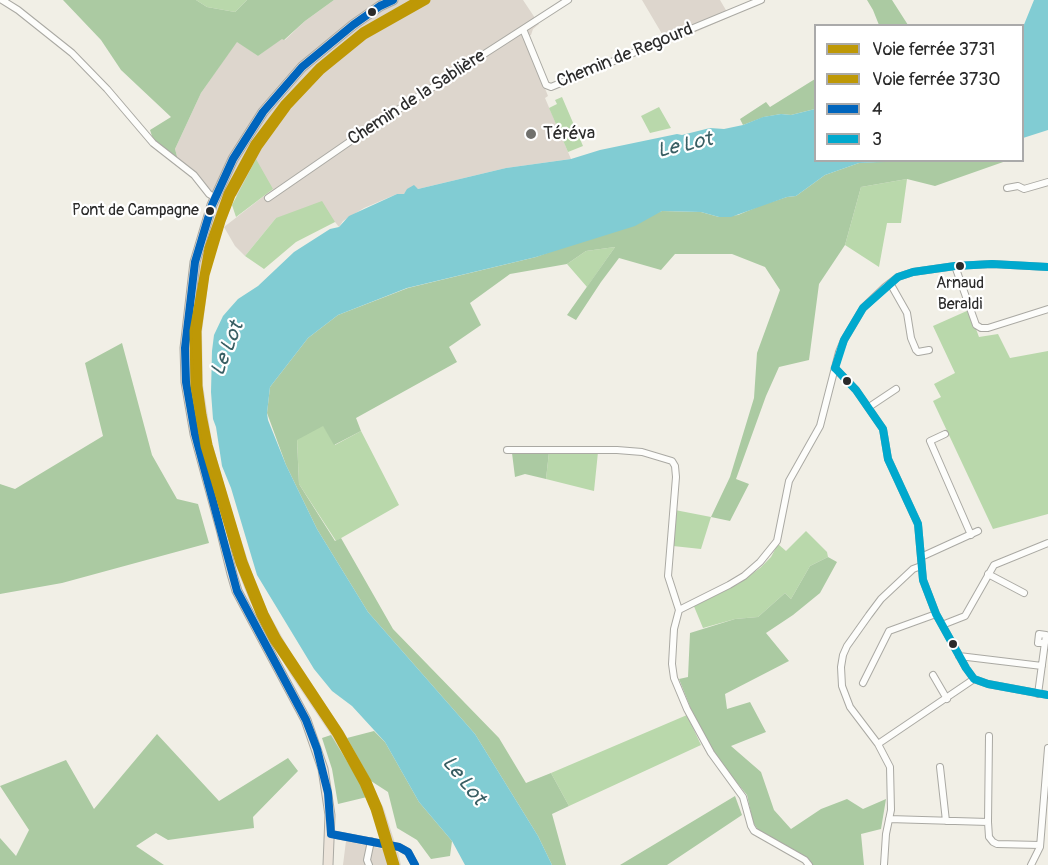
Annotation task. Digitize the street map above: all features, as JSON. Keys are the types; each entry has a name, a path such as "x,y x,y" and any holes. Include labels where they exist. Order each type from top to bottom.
{"main road":[{"path":"328,865 331,834 328,793 317,749 306,720 237,591 195,434 185,363 188,310 195,262 214,197 263,112 302,67 332,40 380,6 393,0"}],"street":[{"path":"2,0 72,53 153,142 194,175 214,197"},
{"name":"Chemin de la Sablière","path":"268,198 368,129 568,0"},
{"name":"Chemin de Regourd","path":"523,28 546,85 551,87 761,0"},
{"path":"1007,188 1018,186 1024,189 1048,182"},
{"path":"679,610 744,576 760,562 777,541 789,481 820,426 844,340 863,308 898,277 913,272 992,264 1048,267"},
{"path":"955,266 976,325 981,328 988,328 1048,309"},
{"path":"890,283 904,306 916,350 918,352 929,350"},
{"path":"835,369 856,390 883,429 888,459 918,524 923,580 936,614 974,679 988,684 1048,695"},
{"path":"869,407 896,389"},
{"path":"945,434 930,441 971,535"},
{"path":"507,450 617,450 642,452 672,461 676,477 668,576 679,610 674,629 672,664 674,678 687,710 711,753 743,797 754,831 805,860 809,865"},
{"path":"921,557 978,531"},
{"path":"942,625 965,616 994,565 1046,545"},
{"path":"884,865 885,834 891,810 890,767 878,744 846,697 842,686 843,655 881,599 913,569 921,566"},
{"path":"988,574 1024,593"},
{"path":"863,683 889,631 936,614"},
{"path":"1038,694 1045,644"},
{"path":"959,656 1042,666"},
{"path":"933,675 947,699"},
{"path":"878,744 974,679"},
{"path":"988,736 989,837 997,844 1040,845"},
{"path":"1031,865 1040,845 1048,748"},
{"path":"940,767 946,820"},
{"path":"889,819 988,822"},
{"path":"331,834 399,847 408,852 415,865"},
{"path":"369,865 367,860 371,841"}],"shaded area":[{"path":"334,0 523,0 539,24 533,29 531,35 525,38 548,96 545,98 571,159 506,168 418,189 413,186 404,194 397,194 364,208 343,221 339,227 335,222 276,218 245,256 235,246 224,227 273,189 235,196 215,250 209,276 202,332 203,385 212,442 233,515 255,582 267,610 295,660 344,732 360,760 384,809 395,843 384,841 378,820 364,789 290,674 249,600 238,572 202,448 191,383 191,329 198,276 203,251 219,203 178,160 175,149 201,93 237,41 258,56 282,38 285,40 305,21"},
{"path":"642,0 720,0 730,17 668,44"},
{"path":"346,841 398,852 401,865 343,865"}],"green space":[{"path":"63,0 196,0 207,7 235,12 247,0 334,0 284,40 282,39 258,56 237,42 201,93 175,149 178,160 153,139 150,130 171,117 121,70 101,40"},
{"path":"196,0 247,0 235,12 207,7"},
{"path":"867,0 892,0 907,24 879,24"},
{"path":"814,80 814,109 791,115 764,117 743,125 740,119 766,102 770,107"},
{"path":"562,97 583,146 568,152 549,108 557,104 555,100"},
{"path":"659,107 671,128 650,133 641,116"},
{"path":"256,159 273,189 236,217 232,205"},
{"path":"1003,162 935,186 907,179 861,187 845,245 819,284 809,360 779,367 736,479 749,484 730,521 711,517 730,477 754,398 757,353 780,290 765,267 732,254 675,254 661,270 619,258 576,320 567,315 615,247 586,251 567,264 510,274 470,303 481,325 449,347 457,362 356,418 361,431 334,445 323,426 297,440 299,484 335,541 341,538 393,629 499,738 526,783 551,773 569,806 552,814 566,865 552,865 538,836 475,734 368,612 317,529 286,465 267,413 270,387 308,338 338,315 408,288 536,257 662,211 701,212 719,217 738,215 762,205 796,196 825,175 859,163"},
{"path":"907,179 901,223 887,223 879,267 845,245 861,187"},
{"path":"322,201 335,222 296,242 264,269 245,256 276,218"},
{"path":"615,247 587,287 567,264 586,251"},
{"path":"969,310 979,337 998,334 1010,358 1048,351 1048,514 993,529 933,401 941,397 934,384 955,373 933,326"},
{"path":"122,343 152,455 177,499 198,504 209,543 62,583 0,594 0,484 15,489 103,436 85,363"},
{"path":"323,425 335,445 361,431 399,505 336,541 299,484 297,439"},
{"path":"549,452 598,452 594,491 546,479"},
{"path":"549,452 546,479 525,474 515,477 512,453"},
{"path":"675,510 711,517 701,549 673,546"},
{"path":"806,531 827,552 828,557 810,566 791,599 785,593 758,617 735,619 703,628 693,604 738,584 771,557 778,544 786,551"},
{"path":"828,557 837,562 820,593 766,633 789,661 725,694 727,709 750,702 766,732 731,746 761,772 774,810 791,829 821,809 847,799 863,809 886,799 881,829 861,834 864,865 812,865 805,857 758,830 753,822 747,795 713,753 679,679 688,677 690,633 735,619 758,617 785,593 791,599 810,566"},
{"path":"687,715 701,745 569,806 551,773"},
{"path":"374,731 385,742 419,802 452,841 450,856 431,859 417,840 397,828 388,792 371,781 347,738"},
{"path":"157,734 219,801 288,758 298,771 253,817 254,828 168,840 156,833 136,846 164,865 0,865 0,838 16,856 29,830 0,786 66,760 94,809"},
{"path":"331,735 367,797 338,804 332,769 322,738"},
{"path":"735,796 742,815 667,865 620,865"}],"water":[{"path":"1034,0 1048,0 1048,130 1024,138 1024,25"},
{"name":"Le Lot","path":"814,109 814,162 886,162 859,163 825,175 796,196 787,197 731,217 719,217 701,212 662,211 635,226 536,257 407,288 338,315 308,338 270,387 268,420 286,465 317,529 368,612 475,734 538,836 552,865 465,865 452,841 419,802 385,742 352,706 332,691 314,669 257,575 231,488 222,466 213,419 211,392 214,335 223,316 238,299 258,286 294,252 330,229 339,227 349,216 397,194 404,194 414,185 418,189 506,168 571,159 600,150 677,134 682,135 710,128 724,129 763,117 791,115"}],"rail line":[{"name":"3731","path":"392,865 375,809 364,783 337,734 274,640 240,563 205,446 195,386 194,331 209,248 228,194 255,144 285,104 319,68 363,32 419,0"},
{"name":"3730","path":"395,865 378,808 367,782 339,733 277,639 243,562 208,445 202,415 198,386 197,331 205,275 221,221 231,195 258,146 287,106 321,70 364,35 426,0"}],"transit line":[{"name":"4","path":"331,834 328,793 317,749 306,720 237,591 195,434 186,382 185,348 195,262 212,205 233,159 263,112 302,67 353,25 380,6 393,0"},
{"name":"3","path":"835,368 844,340 863,308 898,277 913,272 955,266 992,264 1048,267"},
{"name":"3","path":"835,368 856,390 883,429 888,459 918,524 923,580 936,614 966,668 974,679 988,684 1048,695"},
{"name":"4","path":"331,834 399,847 408,852 415,865"}],"place":[{"name":"Téréva","path":"531,134"},
{"name":"Pont de Campagne","path":"210,211"},
{"name":"Arnaud Beraldi","path":"960,266"}]}
